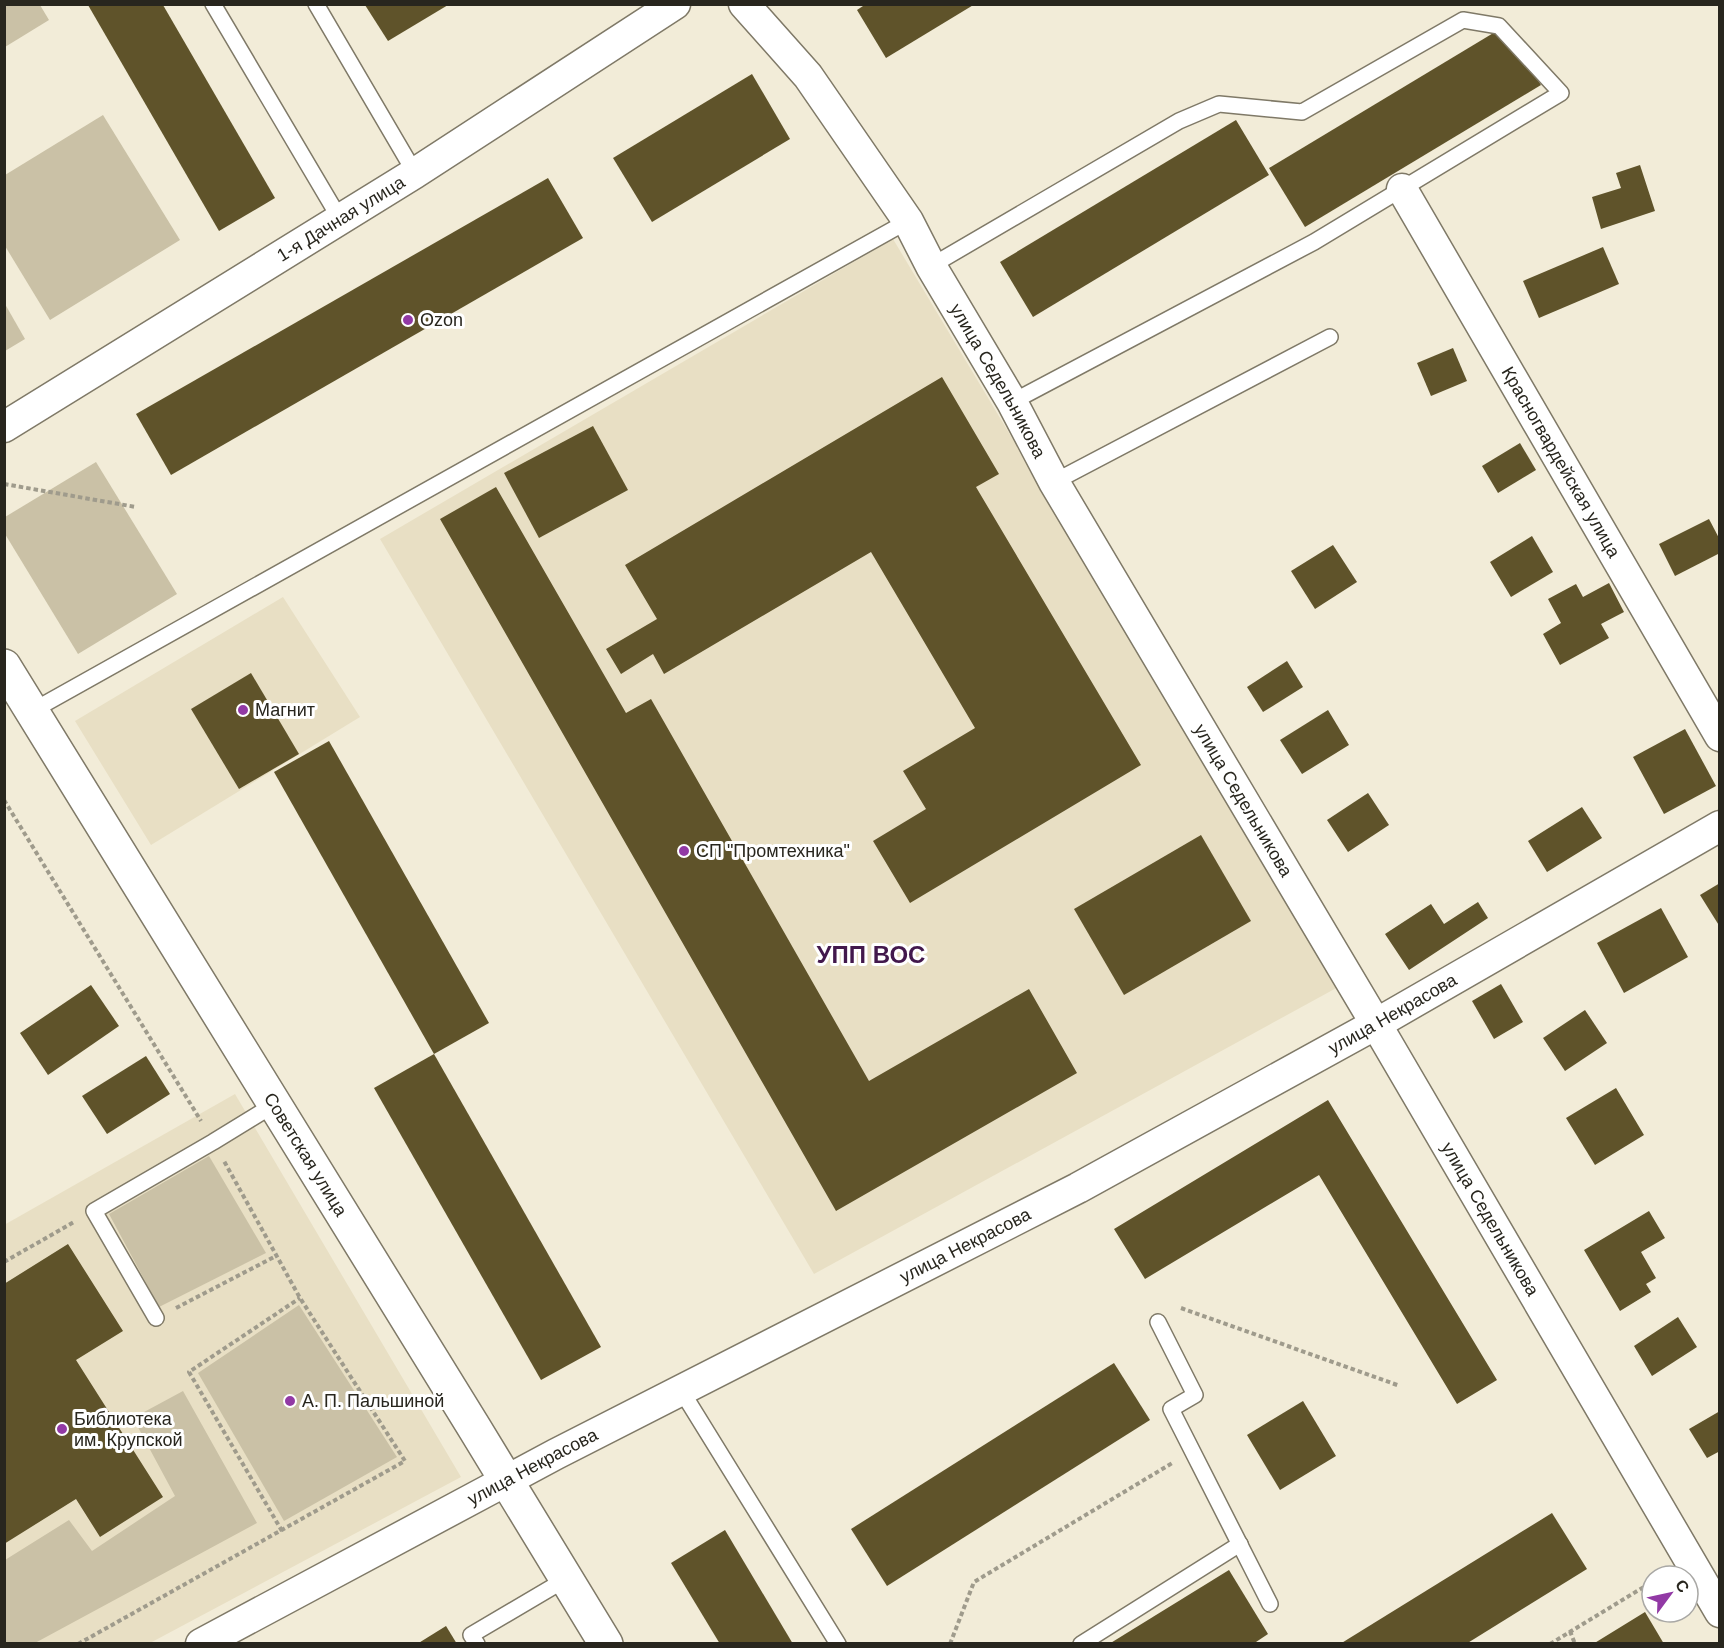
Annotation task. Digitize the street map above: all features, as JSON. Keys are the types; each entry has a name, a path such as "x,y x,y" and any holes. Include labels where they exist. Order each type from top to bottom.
{"main road":[{"name":"Советская улица","path":"4,666 606,1644"}],"street":[{"name":"1-я Дачная улица","path":"4,427 415,173 675,4"},
{"name":"улица Седельникова","path":"744,4 808,76 908,221 931,266 1012,402 1054,482 1376,1024 1719,1612"},
{"name":"Красногвардейская улица","path":"1402,189 1719,736"},
{"name":"улица Некрасова","path":"201,1644 556,1454 1078,1188 1376,1024 1719,826"}],"lane":[{"path":"213,4 340,219"},
{"path":"316,4 415,173"},
{"path":"931,266 1179,121 1218,104 1302,112 1463,20 1499,26 1561,93 1314,242 1012,402"},
{"path":"32,711 908,221"},
{"path":"1054,482 1330,337"},
{"path":"156,1318 94,1211 274,1104"},
{"path":"1158,1322 1194,1395 1171,1409 1270,1604"},
{"path":"681,1390 838,1644"},
{"path":"1081,1644 1240,1544"},
{"path":"477,1644 471,1635 566,1579"}],"path":[{"path":"4,484 136,507"},
{"path":"4,800 213,1142 300,1298 405,1461 78,1644"},
{"path":"4,1262 94,1211"},
{"path":"156,1318 276,1256"},
{"path":"282,1531 189,1372 300,1298"},
{"path":"1181,1308 1400,1386"},
{"path":"950,1644 974,1582 1192,1451"},
{"path":"1550,1644 1640,1589"},
{"path":"1570,1631 1575,1644"}],"shaded area":[{"path":"4,5 40,5 49,20 5,47"},
{"path":"103,115 180,240 50,320 5,246 5,175"},
{"path":"893,239 1340,986 814,1274 380,539"},
{"path":"5,304 25,339 4,351"},
{"path":"96,462 177,594 78,654 5,534 5,517"},
{"path":"283,597 360,717 151,845 75,721"},
{"path":"235,1094 461,1477 150,1643 5,1643 4,1225"},
{"path":"209,1156 266,1253 159,1307 109,1214"},
{"path":"299,1305 397,1457 284,1521 198,1373"},
{"path":"183,1391 257,1523 35,1643 5,1643 5,1560 69,1520 92,1551 175,1496 133,1418"}],"building":[{"path":"866,4 975,4 886,58 857,10"},
{"path":"88,5 163,5 275,198 219,231"},
{"path":"365,5 448,5 388,41"},
{"path":"1505,26 1541,85 1305,227 1269,168"},
{"path":"752,74 790,139 652,222 613,158"},
{"path":"1236,120 1269,175 1033,317 1000,262"},
{"path":"1640,165 1655,211 1601,229 1592,197 1621,188 1616,173"},
{"path":"548,178 583,238 171,475 136,414"},
{"path":"1603,247 1619,284 1539,318 1523,281"},
{"path":"1453,348 1467,381 1431,396 1417,363"},
{"path":"942,377 999,474 976,487 1141,765 910,903 873,841 926,809 903,771 975,728 871,552 664,674 653,654 621,674 606,649 657,619 625,565"},
{"path":"593,426 628,490 539,538 504,473"},
{"path":"1520,443 1536,470 1498,493 1482,466"},
{"name":"СП \"Промтехника\"","path":"496,487 626,713 651,699 869,1081 1029,989 1077,1073 836,1211 440,519"},
{"path":"1709,519 1720,540 1720,553 1675,576 1659,544"},
{"path":"1532,536 1553,572 1511,597 1490,562"},
{"path":"1333,545 1357,582 1315,609 1291,571"},
{"path":"1609,583 1624,612 1601,624 1609,638 1560,665 1543,634 1561,623 1548,599 1576,584 1583,597"},
{"path":"1287,661 1303,687 1263,712 1247,687"},
{"path":"251,673 299,754 239,789 191,709"},
{"path":"1328,710 1349,745 1302,774 1280,740"},
{"path":"1685,729 1716,786 1664,814 1633,757"},
{"path":"329,741 489,1023 434,1054 274,772"},
{"path":"1368,793 1389,825 1348,852 1327,820"},
{"path":"1582,807 1602,838 1547,872 1528,841"},
{"path":"1201,835 1251,921 1124,995 1074,909"},
{"path":"1720,883 1720,927 1700,895"},
{"path":"1478,902 1488,918 1409,970 1385,934 1431,904 1444,924"},
{"path":"1661,908 1688,957 1624,993 1597,943"},
{"path":"1501,984 1523,1022 1494,1039 1472,1001"},
{"path":"91,985 119,1026 48,1075 20,1033"},
{"path":"1585,1010 1607,1043 1565,1071 1543,1038"},
{"path":"434,1054 601,1347 541,1380 374,1088"},
{"path":"146,1056 170,1094 107,1134 82,1096"},
{"path":"1616,1088 1644,1135 1595,1165 1566,1118"},
{"path":"1328,1100 1497,1380 1457,1404 1319,1175 1145,1279 1114,1229"},
{"path":"1649,1211 1665,1238 1641,1252 1656,1278 1646,1284 1651,1292 1620,1311 1584,1250"},
{"name":"Библиотека им. Крупской","path":"68,1244 123,1331 76,1360 163,1497 100,1537 76,1499 4,1544 4,1284"},
{"path":"1678,1317 1697,1347 1652,1376 1634,1346"},
{"path":"1114,1363 1150,1420 887,1586 851,1529"},
{"path":"1303,1401 1336,1456 1280,1490 1247,1435"},
{"path":"1720,1411 1720,1451 1707,1458 1689,1429"},
{"path":"1552,1513 1587,1569 1466,1644 1340,1644"},
{"path":"725,1530 793,1644 720,1644 671,1563"},
{"path":"1229,1570 1268,1634 1253,1644 1109,1644"},
{"path":"1640,1615 1640,1624 1652,1624 1664,1644 1593,1644"},
{"path":"446,1626 457,1644 417,1644"}],"place":[{"name":"Ozon","path":"408,320"},
{"name":"Магнит","path":"243,710"},
{"name":"СП \"Промтехника\"","path":"684,851"},
{"name":"А. П. Пальшиной","path":"290,1401"},
{"name":"Библиотека им. Крупской","path":"62,1429"}],"district":[{"name":"УПП ВОС","path":"871,954"}]}
